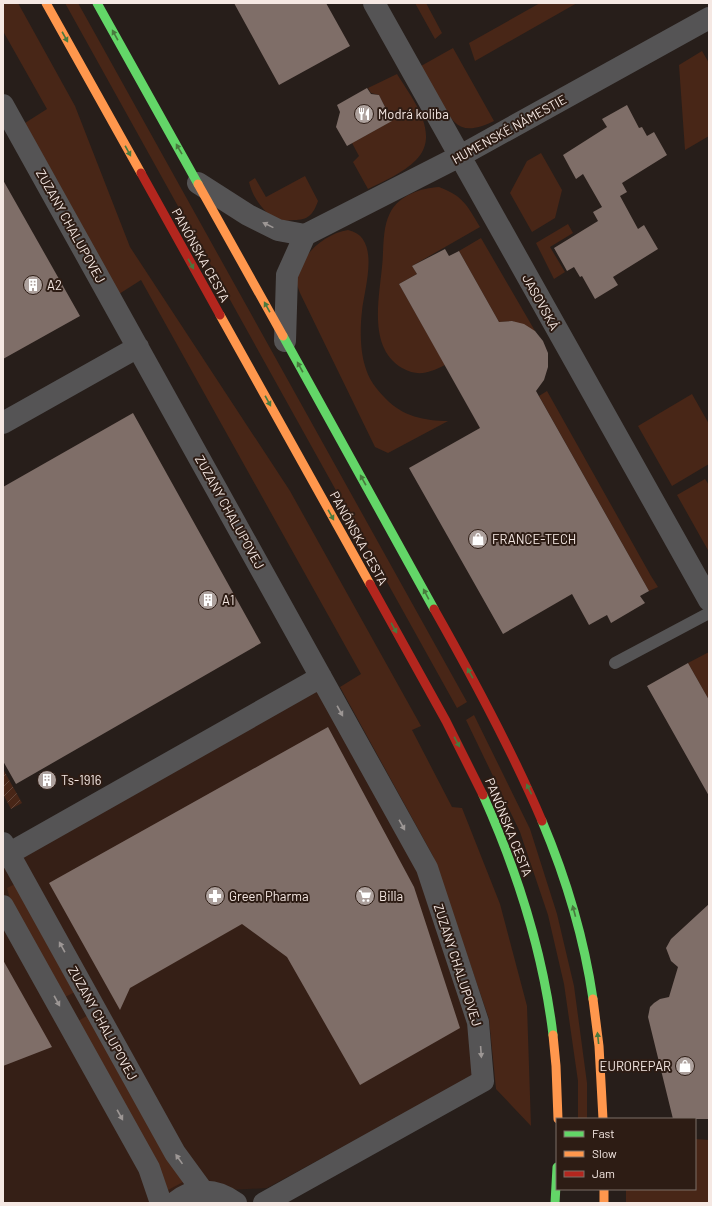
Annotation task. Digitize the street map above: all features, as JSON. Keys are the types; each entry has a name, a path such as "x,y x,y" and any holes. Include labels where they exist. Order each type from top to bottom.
{"main road":[{"name":"PANÓNSKA CESTA","path":"46,3 442,714 489,807 522,895 544,978 556,1053 558,1118"},
{"path":"97,3 485,700 537,805 563,875 589,973 599,1044 604,1118"},
{"path":"555,1203 556,1185"},
{"path":"604,1190 604,1203"}],"street":[{"name":"JASOVSKÁ","path":"374,3 709,600"},
{"name":"HUMENSKÉ NÁMESTIE","path":"305,235 460,156 709,18"},
{"name":"ZUZANY CHALUPOVEJ","path":"3,105 427,868 478,1022 483,1081 264,1203"},
{"path":"198,183 248,215 278,230 305,235 287,274 285,341"},
{"path":"3,424 138,347"},
{"name":"ZUZANY CHALUPOVEJ","path":"202,1190 175,1153 5,851 321,677"},
{"path":"3,906 149,1168 161,1203"},
{"path":"174,1203 187,1194 202,1190 215,1192 226,1196 236,1203"}],"lane":[{"path":"615,663 709,613"}],"shaded area":[{"path":"3,3 18,3 75,106 130,247 290,491 421,726 412,730 452,807 462,808 500,904 527,1006 531,1126 496,1089 489,1019 433,856 340,687 361,674 141,280 119,294 25,123 47,109 3,31"},
{"path":"65,3 78,3 467,702 457,708"},
{"path":"415,3 426,3 442,33 435,39"},
{"path":"540,3 577,3 475,61 469,43"},
{"path":"453,48 494,121 475,128 462,127 456,124 451,118 438,98 421,66"},
{"path":"702,51 709,63 709,136 685,150 679,65"},
{"path":"397,74 410,93 422,116 426,139 423,150 411,165 368,189 353,162 359,156 352,143 388,123 390,116 379,95 371,93 368,88"},
{"path":"541,153 562,190 555,218 532,232 510,193 527,161"},
{"path":"305,176 318,201 314,210 309,216 299,220 281,221 268,214 256,199 249,182 255,178 266,197"},
{"path":"439,187 454,194 464,202 480,227 412,266 417,274 399,284 445,365 429,372 418,373 402,368 391,359 384,348 380,336 378,308 383,260 384,232 387,219 399,201 418,191"},
{"path":"568,224 573,233 550,247 565,272 554,279 536,243"},
{"path":"348,230 358,235 365,243 368,253 367,278 362,311 361,339 363,360 371,380 382,395 399,410 422,419 448,421 388,453 375,447 300,293 296,277 304,260 316,246 331,235"},
{"path":"481,238 535,331 512,321 499,322 459,251"},
{"path":"547,391 658,587 649,591 539,396"},
{"path":"692,394 709,424 709,464 672,486 638,426"},
{"path":"705,479 709,485 709,552 677,495"},
{"path":"709,652 709,700 688,663"},
{"path":"323,685 421,870 488,1068 267,1188 177,1193 171,1203 3,1203 3,868"},
{"path":"474,715 530,829 557,914 574,986 587,1083 587,1118 578,1118 578,1081 564,984 548,915 520,832 466,720"},
{"path":"3,769 22,803 11,809 3,794"},
{"path":"17,883 77,991 65,997 10,899 7,888"},
{"path":"90,1014 185,1181 168,1190 78,1021"},
{"path":"696,1139 709,1140 709,1203 626,1203 626,1190 696,1190"}],"building":[{"path":"234,3 326,3 350,46 279,85"},
{"name":"Modrá koliba","path":"367,88 371,94 379,95 392,121 347,146 336,127 340,112 337,105"},
{"path":"627,105 639,128 642,127 647,136 654,132 667,155 622,183 627,192 620,196 638,229 644,225 658,249 613,277 618,285 595,299 582,276 580,277 574,267 567,271 554,248 598,221 593,212 602,207 583,174 576,179 563,155 607,127 602,119"},
{"name":"A2","path":"3,180 80,316 3,359"},
{"path":"445,249 449,256 459,251 499,322 512,321 524,324 535,331 543,341 548,353 548,367 544,380 536,391 649,591 640,596 645,603 611,623 607,615 589,625 572,594 503,634 409,468 480,428 399,284 417,274 412,266"},
{"name":"A1","path":"133,413 261,643 16,784 3,761 3,487"},
{"path":"688,663 709,700 709,796 647,686"},
{"path":"328,727 414,887 460,1028 360,1085 287,957 242,924 130,988 120,1010 49,883"},
{"name":"EUROREPAR","path":"709,904 709,1119 673,1118 648,1017 650,1007 654,1003 660,999 669,997 678,967 671,961 666,948 671,939"},
{"path":"3,960 52,1047 3,1066"}],"traffic: fast":[{"path":"97,3 198,184"},
{"path":"283,336 434,609"},
{"path":"483,795 507,853 527,912 543,973 553,1035"},
{"path":"542,821 559,864 573,908 585,953 593,999"},
{"path":"555,1203 556,1185"}],"traffic: slow":[{"path":"46,3 141,173"},
{"path":"198,184 283,336"},
{"path":"220,315 370,584"},
{"path":"593,999 599,1046 603,1118"},
{"path":"553,1035 558,1118"},
{"path":"604,1190 604,1203"}],"traffic: jam":[{"path":"141,173 220,315"},
{"path":"370,584 446,721 483,795"},
{"path":"434,609 491,714 518,767 542,821"}],"place":[{"name":"Modrá koliba","path":"364,114"},
{"name":"A2","path":"33,285"},
{"name":"FRANCE-TECH","path":"478,539"},
{"name":"A1","path":"208,600"},
{"name":"Ts-1916","path":"47,780"},
{"name":"Green Pharma","path":"215,896"},
{"name":"Billa","path":"365,896"},
{"name":"EUROREPAR","path":"685,1066"}]}
